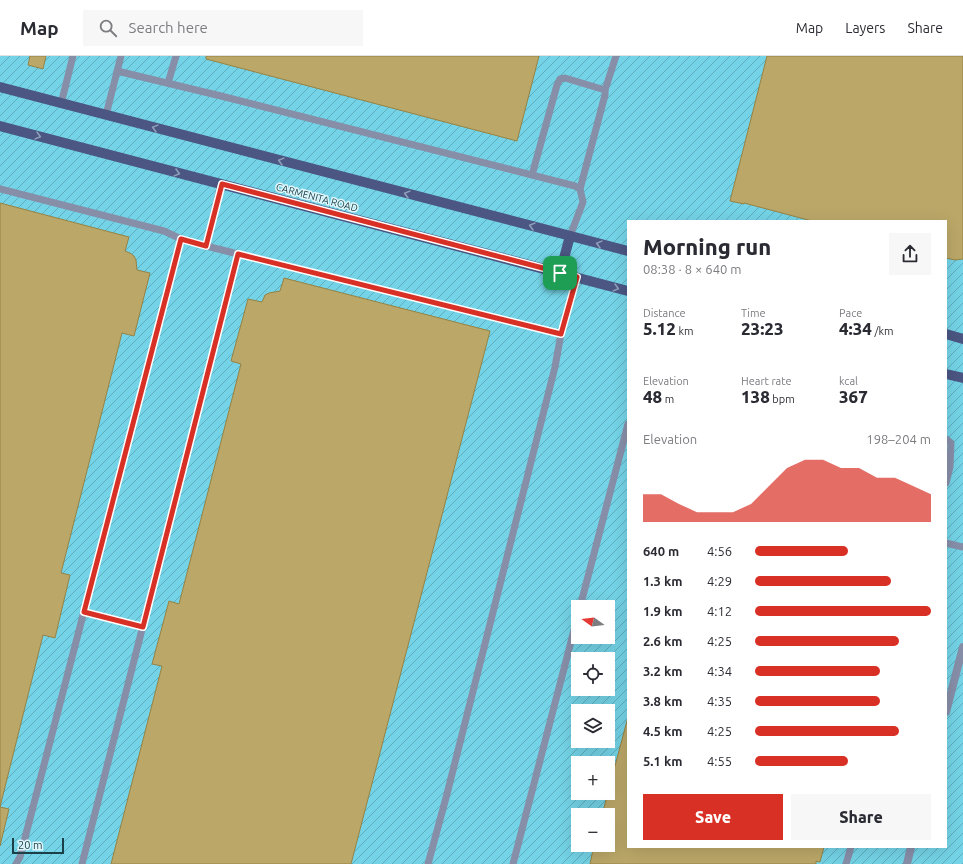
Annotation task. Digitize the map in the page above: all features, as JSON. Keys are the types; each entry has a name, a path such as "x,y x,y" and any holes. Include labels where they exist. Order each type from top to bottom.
{"main road":[{"path":"0,88 627,251"},
{"name":"CARMENITA ROAD","path":"0,126 627,291"},
{"path":"560,273 570,236"},
{"path":"947,334 963,339"},
{"path":"947,374 963,378"}],"street":[{"path":"947,708 963,647"},
{"path":"907,864 911,848"}],"lane":[{"path":"61,104 73,56"},
{"path":"106,115 121,56"},
{"path":"168,83 176,56"},
{"path":"570,236 583,202 580,189 605,95 604,90 616,56"},
{"path":"117,71 575,186 580,189"},
{"path":"532,176 557,85 560,79 565,78 604,90"},
{"path":"206,246 222,184"},
{"path":"0,189 164,231 181,239 206,246 561,334"},
{"path":"16,864 20,857 181,239"},
{"path":"82,864 238,254"},
{"path":"428,864 553,375 561,334 577,277"},
{"path":"582,600 627,428"},
{"path":"947,439 951,442 950,467 947,479"},
{"path":"947,543 963,546"},
{"path":"84,612 143,627"},
{"path":"513,864 571,642"},
{"path":"846,864 851,848"}],"shaded area":[{"path":"0,56 963,56 963,864 0,864"}],"building":[{"path":"30,56 46,56 43,69 28,65"},
{"path":"206,56 539,56 517,141 206,59"},
{"path":"767,56 963,56 963,259 955,260 947,258 947,220 808,220 744,203 730,201"},
{"path":"0,203 129,237 125,251 134,256 137,270 150,273 134,336 122,333 61,573 70,575 55,638 43,635 0,807"},
{"path":"284,278 490,331 351,864 111,864 162,666 152,664 169,601 179,604 241,364 231,361 248,299 262,302 265,295 280,291"},
{"path":"627,721 627,848 824,848 820,862 816,861 816,864 590,864 593,852 615,852 615,808 604,808 606,800 615,800 615,766"},
{"path":"0,807 9,809 0,846"}],"route":[{"path":"222,184 560,273 577,277 561,334 238,254 143,627 84,612 181,239 206,246 222,184"}]}
